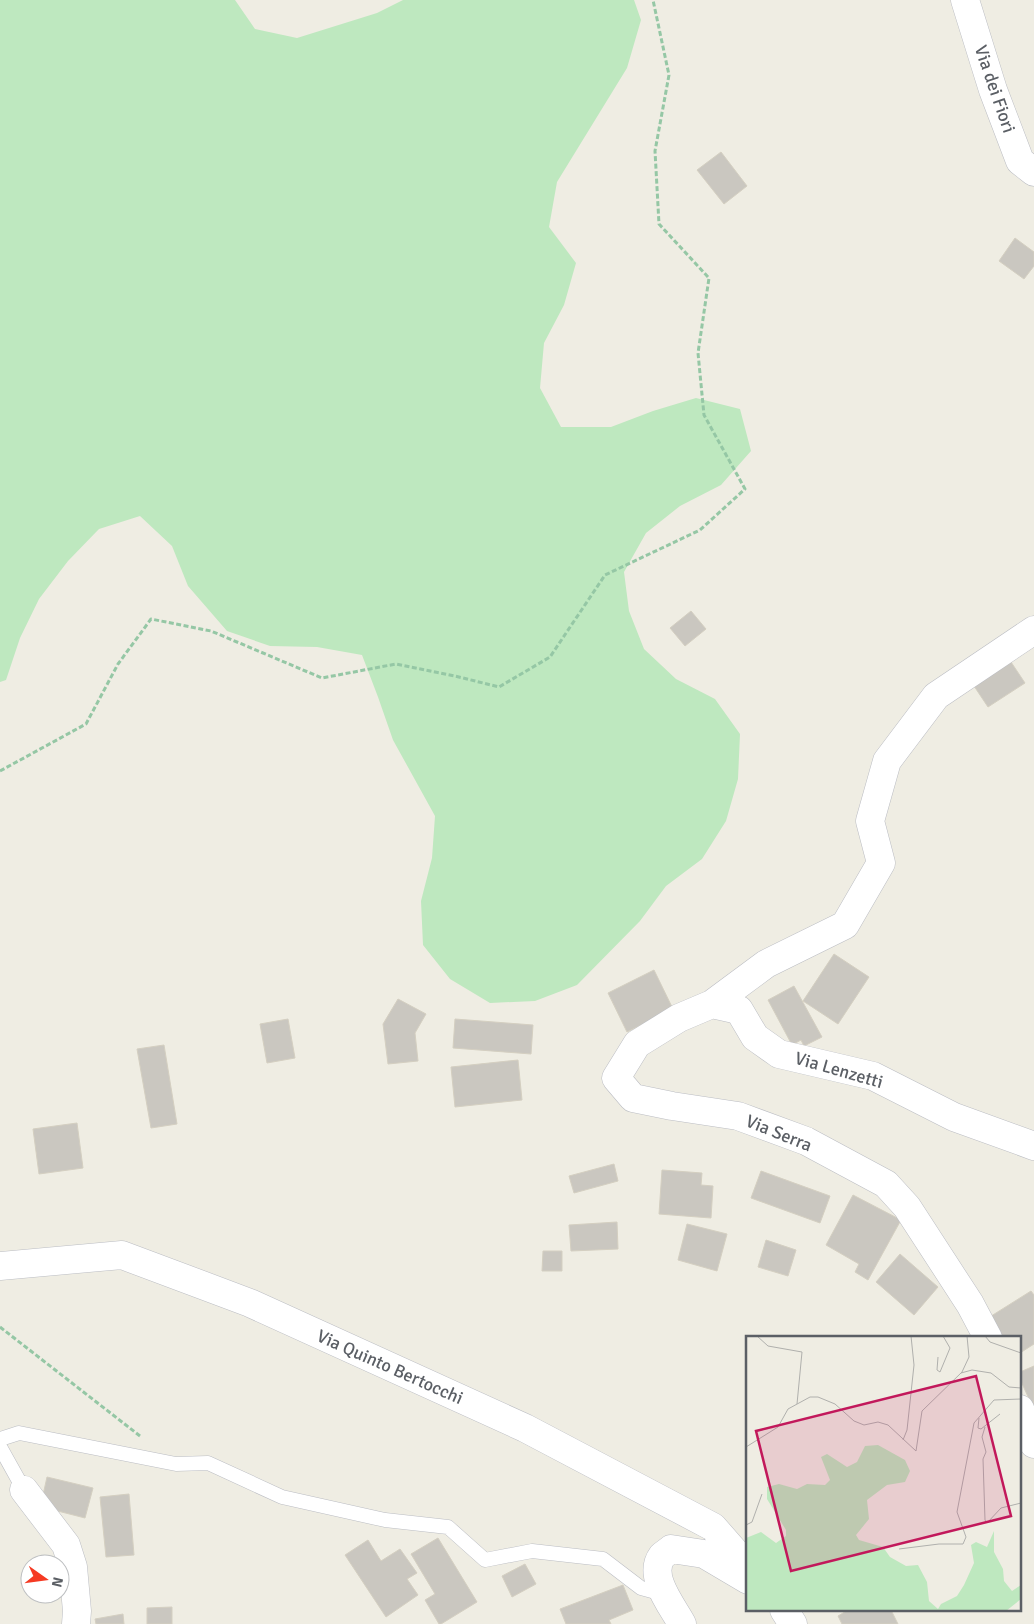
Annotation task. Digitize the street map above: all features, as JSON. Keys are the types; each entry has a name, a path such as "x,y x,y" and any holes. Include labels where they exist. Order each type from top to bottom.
{"street":[{"name":"Via dei Fiori","path":"965,0 992,90 1020,160 1034,172"},
{"path":"712,1004 766,964 845,924 881,864 870,821 887,761 936,696 1034,630"},
{"name":"Via Lenzetti","path":"712,1004 739,1010 754,1037 779,1054 872,1076 954,1117 1034,1146"},
{"name":"Via Serra","path":"712,1004 679,1018 637,1044 616,1078 633,1098 738,1116 806,1141 886,1184 907,1207 970,1304 987,1336"},
{"name":"Via Quinto Bertocchi","path":"0,1266 122,1255 250,1304 525,1428 714,1526 746,1565"},
{"path":"1022,1414 1034,1444"},
{"path":"24,1490 66,1545 73,1567 77,1611 76,1624"},
{"path":"682,1624 663,1594 657,1568 662,1556 671,1550 704,1554 746,1579"},
{"path":"785,1612 793,1624"}],"lane":[{"path":"0,1440 19,1433 176,1464 208,1463 282,1496 384,1520 448,1527 486,1560 532,1551 603,1559 641,1588 663,1594"},
{"path":"0,1447 24,1490"}],"path":[{"path":"0,771 86,724 118,664 151,619 211,631 322,678 396,664 499,687 550,657 605,575 700,530 745,489 704,415 698,353 709,278 659,224 655,151 669,75 653,0"},
{"path":"0,1327 176,1464"}],"green space":[{"path":"0,0 235,0 255,29 297,38 377,13 403,0 634,0 641,20 627,68 557,182 549,227 576,263 564,305 544,343 540,388 561,427 611,427 653,411 696,398 740,409 751,451 721,485 680,506 646,533 624,572 629,611 644,649 676,679 715,699 740,734 738,779 726,821 702,859 666,886 640,921 577,985 535,1001 490,1003 450,979 423,945 421,901 432,858 435,816 393,740 362,655 317,647 270,646 227,631 188,586 172,546 140,516 99,529 68,561 39,599 20,638 6,680 0,682"}],"building":[{"path":"721,152 747,186 724,204 697,170"},
{"path":"1015,238 1034,252 1034,266 1024,279 999,261"},
{"path":"691,611 706,629 685,646 670,628"},
{"path":"1011,662 1025,683 988,707 974,686"},
{"path":"834,954 869,977 838,1024 803,1001"},
{"path":"654,970 673,1009 627,1032 608,993"},
{"path":"794,986 822,1037 804,1046 801,1040 792,1045 768,1000"},
{"path":"398,999 426,1014 415,1033 418,1061 388,1064 383,1024"},
{"path":"288,1019 295,1058 267,1063 260,1024"},
{"path":"455,1019 533,1025 531,1054 453,1048"},
{"path":"164,1045 177,1124 151,1128 137,1049"},
{"path":"518,1060 522,1100 455,1107 451,1067"},
{"path":"77,1123 83,1168 39,1174 33,1129"},
{"path":"614,1164 618,1181 574,1193 569,1176"},
{"path":"662,1170 702,1173 701,1185 713,1186 711,1218 659,1214"},
{"path":"761,1171 830,1196 820,1223 751,1198"},
{"path":"853,1195 901,1220 868,1280 855,1272 859,1264 826,1245"},
{"path":"617,1222 618,1249 571,1251 569,1225"},
{"path":"687,1224 727,1234 717,1271 678,1260"},
{"path":"766,1240 796,1250 788,1276 758,1267"},
{"path":"543,1251 562,1251 562,1271 542,1271"},
{"path":"900,1254 938,1287 914,1315 876,1282"},
{"path":"1031,1291 1034,1295 1034,1344 1022,1352 1022,1336 999,1336 988,1318"},
{"path":"1034,1366 1034,1410 1022,1383 1022,1371"},
{"path":"47,1477 93,1488 85,1518 46,1508 41,1504"},
{"path":"129,1494 134,1555 106,1557 100,1497"},
{"path":"438,1538 477,1602 441,1624 439,1624 425,1600 435,1594 411,1554"},
{"path":"368,1540 381,1561 400,1549 417,1573 407,1579 418,1595 386,1617 345,1555"},
{"path":"525,1564 536,1584 512,1597 502,1576"},
{"path":"623,1585 633,1610 609,1620 611,1624 566,1624 560,1609"},
{"path":"172,1607 172,1624 147,1624 147,1608"},
{"path":"845,1612 892,1612 898,1624 842,1624 838,1616"},
{"path":"123,1614 124,1624 96,1624 95,1619"}]}
